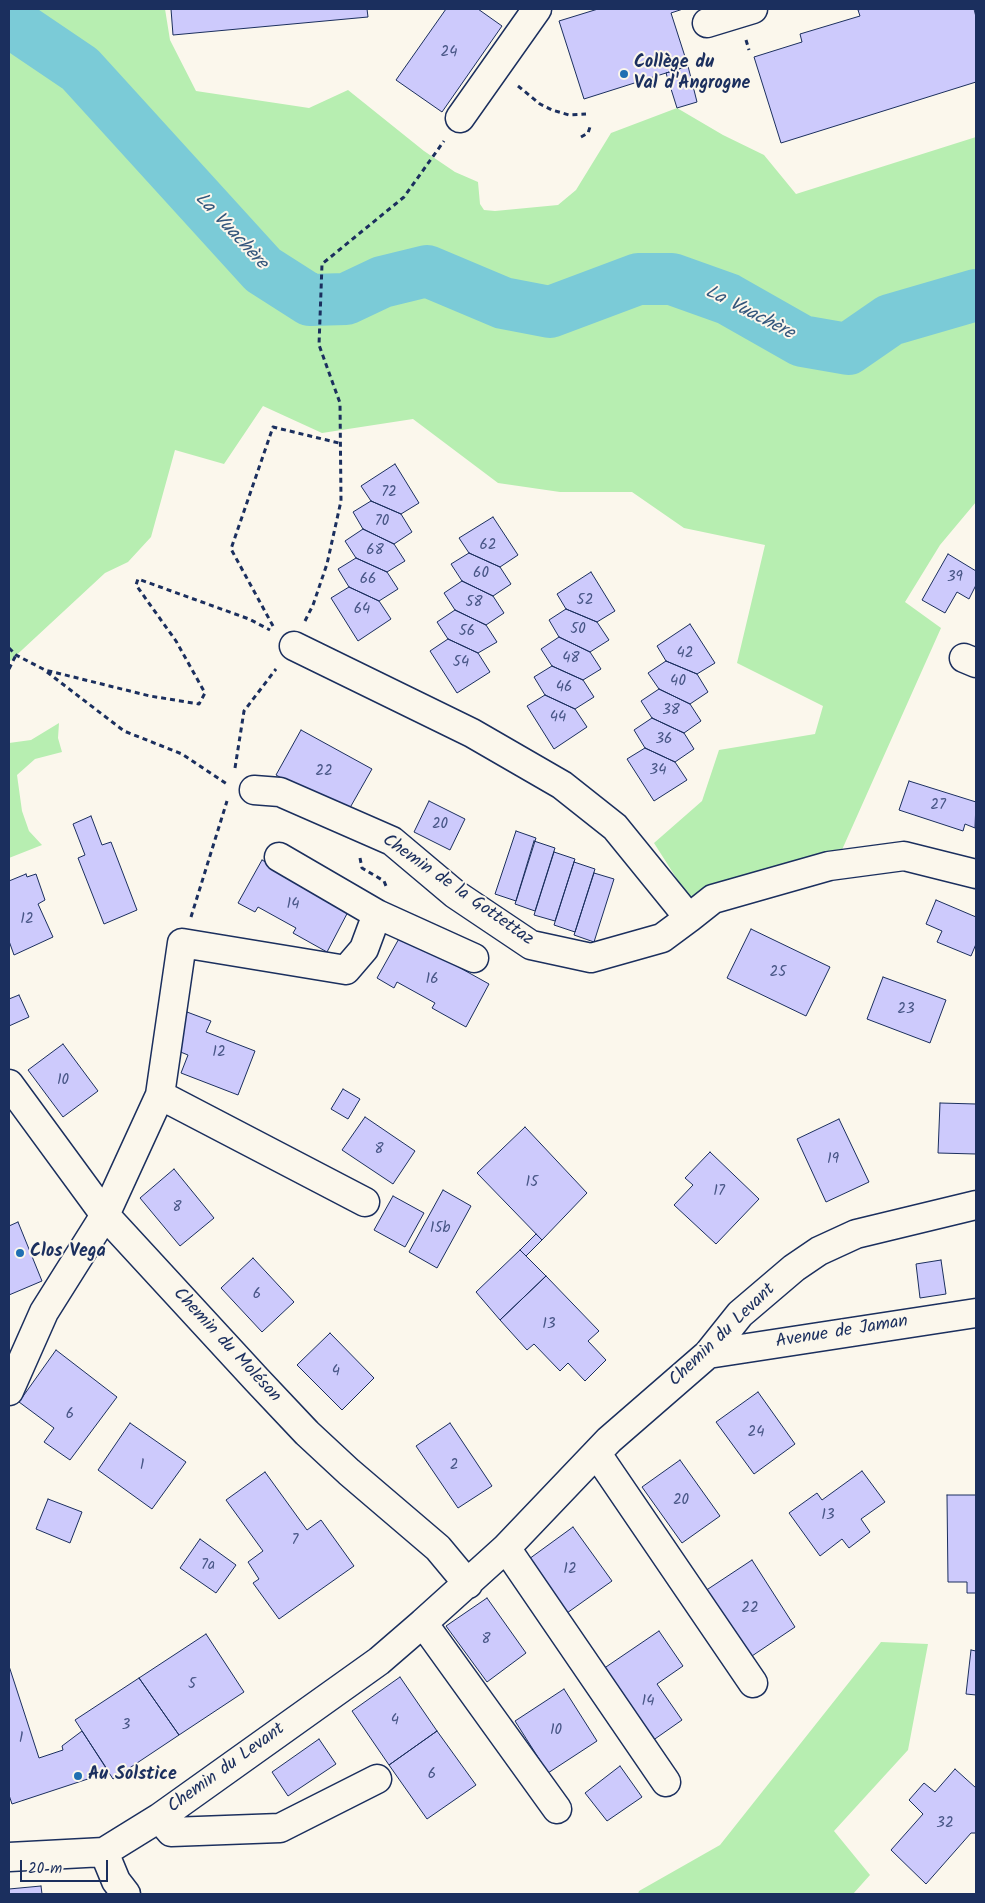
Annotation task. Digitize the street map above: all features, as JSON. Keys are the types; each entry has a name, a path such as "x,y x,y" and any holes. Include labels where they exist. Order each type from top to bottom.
{"street":[{"path":"460,118 537,9"},
{"path":"708,23 753,9"},
{"path":"294,646 472,733 562,785 614,827 689,918"},
{"name":"Chemin de la Gottettaz","path":"243,788 280,792 392,841 455,894 531,945 591,958 662,938 713,899 829,866 904,856 976,874"},
{"path":"278,857 377,914 474,958"},
{"path":"9,1391 44,1312 105,1215 160,1095 182,944 346,970 364,949 377,914"},
{"name":"Chemin du Moléson","path":"9,1084 105,1215 308,1433 348,1472 438,1548 468,1584"},
{"path":"160,1095 365,1202"},
{"name":"Chemin du Levant","path":"9,1857 104,1852 159,1818 379,1660 423,1623 506,1548 609,1440 708,1354 740,1314 794,1268 819,1251 856,1234 976,1205"},
{"name":"Avenue de Jaman","path":"708,1354 976,1312"},
{"path":"597,1454 753,1683"},
{"path":"506,1548 666,1782"},
{"path":"423,1623 557,1809"},
{"path":"159,1818 171,1832 280,1828 377,1779"},
{"path":"104,1852 116,1881 126,1894"}],"path":[{"path":"496,67 540,104 569,115 586,114"},
{"path":"182,944 243,788 244,711 294,646 313,605 327,564 341,501 340,403 319,345 322,264 404,197 460,118"},
{"path":"580,137 588,133 591,124"},
{"path":"45,670 150,696 199,704 204,693 176,641 136,585 138,579 249,619 277,634 231,549 274,427 339,443"},
{"path":"9,648 16,655 45,670 124,731 182,754 243,788"},
{"path":"9,669 16,655"},
{"path":"377,914 388,891 384,881 362,868 360,857 381,836"}],"green space":[{"path":"9,9 165,9 170,40 196,91 309,108 348,90 424,151 455,172 478,182 480,204 484,210 495,211 558,205 576,190 611,133 677,108 723,135 764,155 796,194 976,137 976,502 940,545 905,602 941,628 841,852 689,898 654,843 702,801 719,750 815,734 823,706 737,663 765,545 684,528 632,492 560,492 498,483 413,419 322,433 263,406 224,464 175,450 151,537 128,562 105,573 9,662"},
{"path":"59,723 58,738 62,752 35,759 17,775 22,811 29,831 42,845 9,858 9,743 31,740"},
{"path":"881,1642 928,1644 908,1750 834,1831 870,1875 853,1894 638,1894 639,1891 720,1845"}],"building":[{"path":"171,9 367,9 368,17 173,35"},
{"path":"446,9 478,9 502,26 442,112 396,80"},
{"path":"598,9 683,9 671,13 688,66 584,99 559,21"},
{"path":"974,9 976,17 976,82 781,143 754,57 802,42 800,34 860,16 858,10"},
{"path":"688,66 697,102 677,108 666,73"},
{"path":"395,464 419,503 401,514 371,501 361,486"},
{"path":"371,501 401,514 412,532 394,544 363,529 353,512"},
{"path":"493,517 518,555 500,567 469,553 459,538"},
{"path":"363,529 394,544 405,561 387,572 356,558 345,541"},
{"path":"469,553 500,567 511,584 493,596 462,581 451,564"},
{"path":"948,554 976,571 976,585 969,599 957,592 945,613 922,600"},
{"path":"356,558 387,572 398,589 379,601 349,587 338,569"},
{"path":"591,572 615,611 597,622 566,609 557,594"},
{"path":"462,581 493,596 504,613 486,625 455,610 444,593"},
{"path":"349,587 379,601 391,619 358,641 331,598"},
{"path":"566,609 597,622 609,640 590,652 559,637 549,620"},
{"path":"455,610 486,625 497,642 478,653 448,639 437,622"},
{"path":"690,624 715,663 697,674 666,661 657,646"},
{"path":"559,637 590,652 601,669 583,680 552,666 541,649"},
{"path":"448,639 478,653 490,672 457,693 430,651"},
{"path":"666,661 697,674 708,692 690,704 659,689 648,673"},
{"path":"552,666 583,680 594,697 575,709 545,695 534,677"},
{"path":"659,689 690,704 701,721 684,733 652,718 641,701"},
{"path":"545,695 575,709 587,727 554,749 527,706"},
{"path":"652,718 684,733 694,749 675,762 645,748 634,730"},
{"path":"301,730 372,769 347,813 276,775"},
{"path":"645,748 675,762 687,780 654,801 627,759"},
{"path":"909,781 976,802 975,828 965,824 963,831 899,810"},
{"path":"429,801 465,819 450,850 414,832"},
{"path":"91,816 102,845 111,842 137,910 104,924 78,858 85,855 73,824"},
{"path":"516,831 536,838 516,901 495,894"},
{"path":"534,841 555,848 535,911 515,904"},
{"path":"554,852 575,859 555,921 534,915"},
{"path":"262,860 350,908 327,952 293,933 296,928 258,907 255,912 238,903"},
{"path":"574,862 595,869 575,932 554,925"},
{"path":"594,873 614,879 594,942 574,935"},
{"path":"26,874 27,877 36,874 45,900 38,904 53,937 14,955 9,941 9,881"},
{"path":"936,900 976,917 976,944 971,956 937,942 942,931 926,924"},
{"path":"751,929 830,967 806,1016 727,978"},
{"path":"401,935 489,984 466,1027 432,1008 435,1003 397,982 394,988 377,978"},
{"path":"883,977 946,1000 930,1043 867,1019"},
{"path":"19,995 29,1017 9,1026 9,999"},
{"path":"187,1012 211,1021 206,1032 255,1051 238,1095 181,1073 188,1055 173,1049"},
{"path":"63,1044 98,1091 63,1117 28,1070"},
{"path":"343,1089 360,1099 348,1119 331,1109"},
{"path":"940,1103 976,1104 976,1154 938,1153"},
{"path":"365,1117 415,1151 393,1184 342,1150"},
{"path":"839,1119 869,1182 826,1202 797,1139"},
{"path":"525,1127 587,1193 542,1240 477,1173"},
{"path":"710,1152 759,1199 716,1244 674,1205 693,1185 685,1178"},
{"path":"174,1169 214,1218 180,1246 140,1198"},
{"path":"443,1190 471,1206 437,1268 409,1252"},
{"path":"393,1196 424,1213 405,1247 374,1230"},
{"name":"Clos Vega","path":"18,1222 42,1281 9,1295 9,1226"},
{"path":"536,1234 542,1240 526,1256 520,1250"},
{"path":"520,1250 546,1276 500,1320 476,1292"},
{"path":"253,1258 294,1302 262,1332 221,1288"},
{"path":"941,1260 946,1294 920,1298 916,1264"},
{"path":"546,1276 599,1331 588,1341 606,1360 585,1381 568,1363 560,1371 534,1344 527,1350 500,1320"},
{"path":"330,1333 374,1378 342,1410 297,1365"},
{"path":"56,1350 117,1397 70,1460 44,1442 54,1428 19,1402"},
{"path":"758,1392 795,1444 754,1474 716,1422"},
{"path":"130,1423 186,1462 152,1509 98,1470"},
{"path":"450,1423 492,1486 458,1508 416,1446"},
{"path":"680,1460 720,1516 682,1543 642,1487"},
{"path":"862,1471 885,1502 861,1519 870,1532 849,1548 842,1539 820,1556 789,1513 817,1493 822,1500"},
{"path":"265,1472 307,1530 321,1520 354,1566 279,1619 253,1583 259,1579 248,1562 263,1551 226,1500"},
{"path":"947,1495 976,1495 976,1593 967,1593 967,1582 948,1582"},
{"path":"48,1499 82,1512 70,1543 36,1529"},
{"path":"573,1527 612,1581 567,1613 529,1559"},
{"path":"200,1539 236,1565 216,1593 180,1568"},
{"path":"752,1560 795,1627 749,1658 705,1591"},
{"path":"487,1598 526,1653 487,1682 446,1626"},
{"path":"659,1631 683,1666 657,1684 682,1720 652,1741 603,1669"},
{"path":"206,1634 244,1692 179,1735 139,1678"},
{"path":"971,1650 976,1651 976,1695 966,1694"},
{"path":"9,1666 39,1758 63,1750 62,1746 82,1731 109,1772 12,1804 9,1795"},
{"path":"400,1677 437,1731 389,1765 352,1711"},
{"path":"139,1678 179,1735 113,1779 75,1720"},
{"path":"564,1689 597,1741 548,1773 515,1721"},
{"path":"437,1731 476,1785 427,1819 389,1765"},
{"path":"319,1739 336,1764 288,1796 272,1772"},
{"path":"620,1766 642,1797 607,1821 585,1793"},
{"path":"955,1769 976,1788 976,1833 971,1833 926,1884 891,1850 923,1814 909,1800 924,1783 935,1792"},
{"path":"41,1886 42,1894 9,1894 9,1889"}],"waterway":[{"name":"La Vuachère","path":"9,21 80,69 263,270 310,300 346,299 382,282 427,271 503,303 550,312 638,279 672,279 728,299 802,341 848,349 890,320 976,295"}],"place":[{"name":"Collège du Val d'Angrogne","path":"624,74"},
{"name":"Clos Vega","path":"20,1253"},
{"name":"Au Solstice","path":"78,1776"}]}
